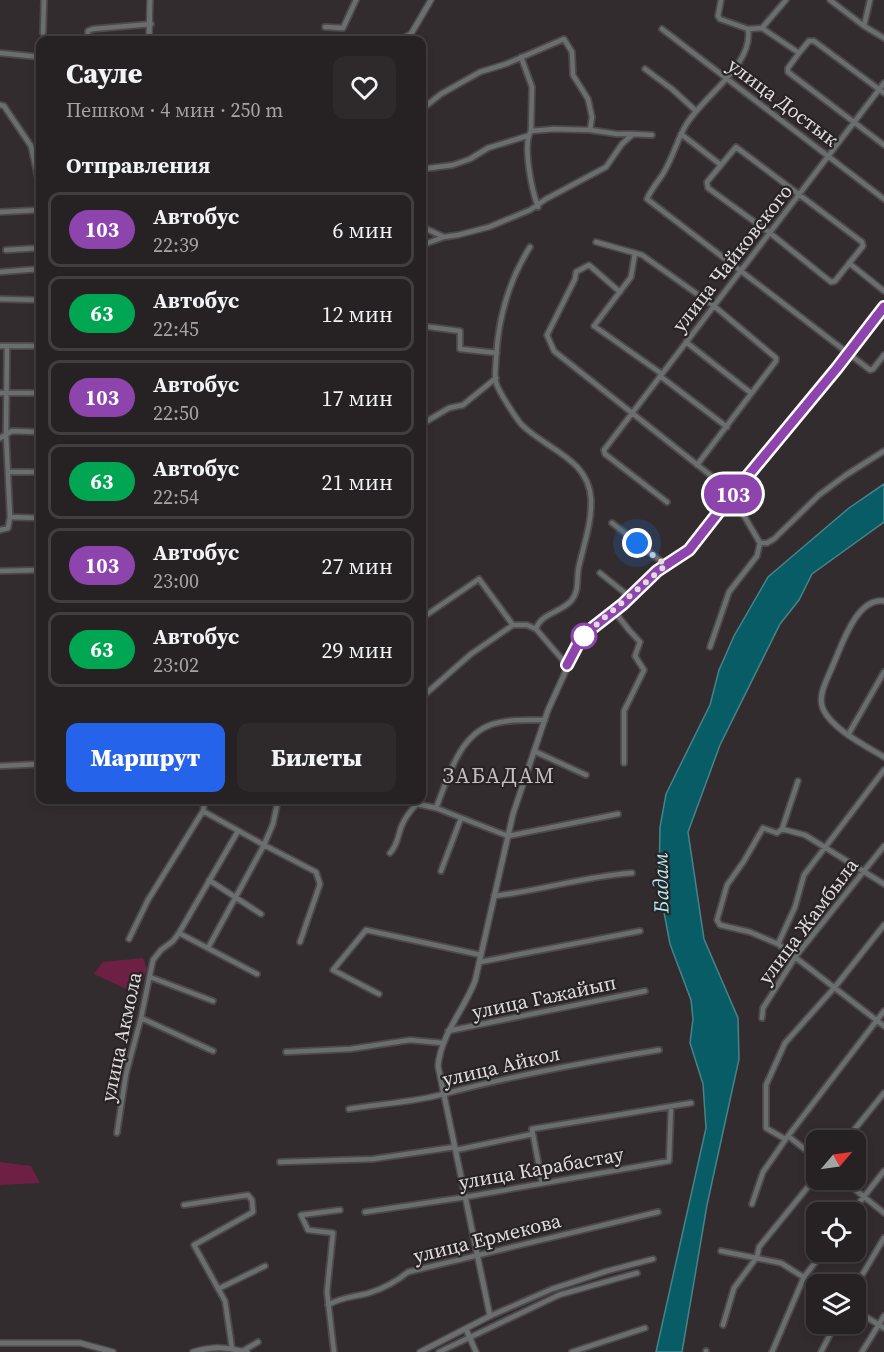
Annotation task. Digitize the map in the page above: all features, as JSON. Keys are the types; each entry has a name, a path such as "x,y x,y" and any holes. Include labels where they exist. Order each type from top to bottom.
{"street":[{"path":"43,33 44,0"},
{"path":"150,0 150,36"},
{"path":"325,27 343,28 356,0"},
{"path":"407,36 411,34 431,0"},
{"path":"721,0 718,16 720,19 748,29 762,27 786,0"},
{"path":"830,0 884,38"},
{"path":"864,26 870,0"},
{"path":"88,36 88,31 93,29 151,24"},
{"path":"762,27 799,53"},
{"name":"улица Достык","path":"662,29 884,199"},
{"path":"748,29 746,50 726,78 687,123 665,171 647,199 872,370 884,355"},
{"path":"426,106 441,94 480,72 564,39 574,60 573,75 588,99 592,117 590,130"},
{"path":"882,91 814,41 809,41 788,68 788,72 884,145"},
{"path":"0,53 36,57"},
{"path":"521,57 532,87 529,133 525,143 530,160 530,185 538,207"},
{"path":"645,69 696,111"},
{"name":"улица Чайковского","path":"667,502 605,454 603,450 855,122 882,91 884,83"},
{"path":"0,105 4,106 31,146 36,169"},
{"path":"426,169 453,165 470,159 489,147 529,133 554,129 652,135"},
{"path":"617,134 622,144"},
{"path":"426,243 489,227 538,207 546,199 606,167 622,144 633,134"},
{"path":"681,134 721,165"},
{"path":"736,147 800,194 862,242 863,246 835,281 831,282 770,233 708,188 707,183 736,147"},
{"path":"0,212 36,210"},
{"path":"426,229 444,237"},
{"path":"596,242 642,255 714,306 776,358 697,465"},
{"path":"530,247 510,285 497,340 496,383 518,421 549,446 573,461 590,489 591,500 588,533 579,565 577,590 571,601 544,618 537,627"},
{"path":"6,250 36,248"},
{"path":"635,253 633,272 594,326 727,427"},
{"path":"849,263 884,291"},
{"path":"620,292 589,265 576,272 575,279 547,335 554,351 729,490 760,543 757,556 729,592 710,647"},
{"path":"0,272 36,269"},
{"path":"0,299 36,300"},
{"path":"490,1316 443,1095 438,1066 439,1054 448,1031 468,1000 475,981 513,814 545,720 567,665 582,637 646,581 689,550 884,307"},
{"path":"426,327 460,331 460,349 497,353"},
{"path":"686,342 751,393"},
{"path":"0,346 36,346"},
{"path":"0,530 8,528 10,517 6,434 8,346"},
{"path":"426,422 449,408 463,405 496,378"},
{"path":"0,393 36,393"},
{"path":"0,438 12,431 36,432"},
{"path":"760,543 767,543 774,538 819,495 884,451"},
{"path":"8,472 36,472"},
{"path":"0,484 8,484"},
{"path":"10,517 36,518"},
{"path":"612,523 666,565"},
{"path":"0,571 36,570"},
{"path":"600,573 630,597"},
{"path":"426,615 479,579 513,625"},
{"path":"884,601 876,600 869,604 855,618 845,635 821,696 823,708 830,719 848,735 884,757"},
{"path":"614,611 640,642 635,656 644,670 624,711 624,763"},
{"path":"426,693 471,654 513,625 537,627 567,665"},
{"path":"848,735 884,672"},
{"path":"436,808 459,753 481,730 492,724 545,720"},
{"path":"534,751 586,776"},
{"path":"0,766 36,764"},
{"path":"777,944 795,908 804,875 884,770"},
{"path":"798,781 782,829 777,833 763,828 727,885 717,920 720,925 750,932 777,944 796,956 884,1026"},
{"path":"129,939 148,900 203,811 204,804"},
{"path":"208,948 264,845 273,824 277,804"},
{"path":"390,853 396,846 401,826 417,804 436,808 508,836 618,814"},
{"path":"203,811 318,874 320,884 300,942"},
{"path":"441,871 461,818"},
{"path":"782,829 805,835 884,885"},
{"name":"улица Акмола","path":"117,1133 126,1074 153,960 179,933 238,831"},
{"name":"улица Жамбыла","path":"762,1018 763,1008 796,956 884,846"},
{"path":"494,896 520,894 612,874 632,873"},
{"path":"209,880 261,914"},
{"path":"806,1151 787,1137 766,1128 766,1085 786,1043 835,987 884,925"},
{"path":"379,994 333,970 366,930 481,955"},
{"path":"480,962 640,931"},
{"path":"179,933 257,974"},
{"path":"150,977 213,1001"},
{"name":"улица Гажайып","path":"448,1031 645,991"},
{"path":"752,1204 763,1172 787,1137 884,1011"},
{"path":"141,1018 213,1051"},
{"path":"286,1052 350,1049 410,1040 443,1043"},
{"name":"улица Айкол","path":"350,1109 443,1095 460,1089 558,1067 659,1050"},
{"path":"854,1130 884,1093"},
{"path":"542,1183 532,1129 691,1103"},
{"name":"улица Карабастау","path":"365,1212 466,1197 669,1161 671,1107"},
{"path":"280,1162 373,1159 456,1149 533,1134"},
{"path":"859,1202 884,1171"},
{"path":"723,1325 734,1288 757,1257 759,1247 806,1189"},
{"path":"855,1190 884,1213"},
{"path":"184,1205 248,1195 252,1200 253,1212 194,1245 225,1301 232,1348"},
{"path":"334,1352 327,1292 333,1233 308,1230 301,1215 340,1210"},
{"name":"улица Ермекова","path":"328,1305 339,1298 370,1293 394,1284 408,1272 658,1212"},
{"path":"863,1274 884,1238"},
{"path":"721,1251 782,1263 804,1277"},
{"path":"420,1352 490,1316 552,1289 653,1259"},
{"path":"772,1352 804,1277 816,1262"},
{"path":"218,1289 265,1266"},
{"path":"439,1352 559,1295 637,1273"},
{"path":"862,1352 881,1327 884,1316"},
{"path":"866,1317 881,1327"},
{"path":"572,1352 645,1328"},
{"path":"466,1329 476,1352"},
{"path":"821,1352 830,1334"},
{"path":"0,1342 80,1343 113,1352"},
{"path":"193,1352 212,1347 232,1348 245,1352 258,1342"}],"shaded area":[{"path":"143,958 147,969 137,994 94,974 103,962"},
{"path":"0,1162 31,1166 40,1183 0,1185"}],"water":[{"name":"Бадам","path":"884,484 884,522 812,574 799,600 780,624 720,745 688,832 704,939 738,1018 739,1059 707,1205 682,1352 656,1352 706,1128 703,1084 690,1043 693,1019 691,1000 670,944 659,886 660,827 666,794 710,705 719,670 734,636 768,577 849,508"}],"bus line":[{"name":"103","path":"567,665 586,633 623,604 657,571 689,550 884,307"}],"district":[{"name":"ЗАБАДАМ","path":"499,775"}],"route":[{"path":"584,636 582,637 666,565 637,543"}]}
